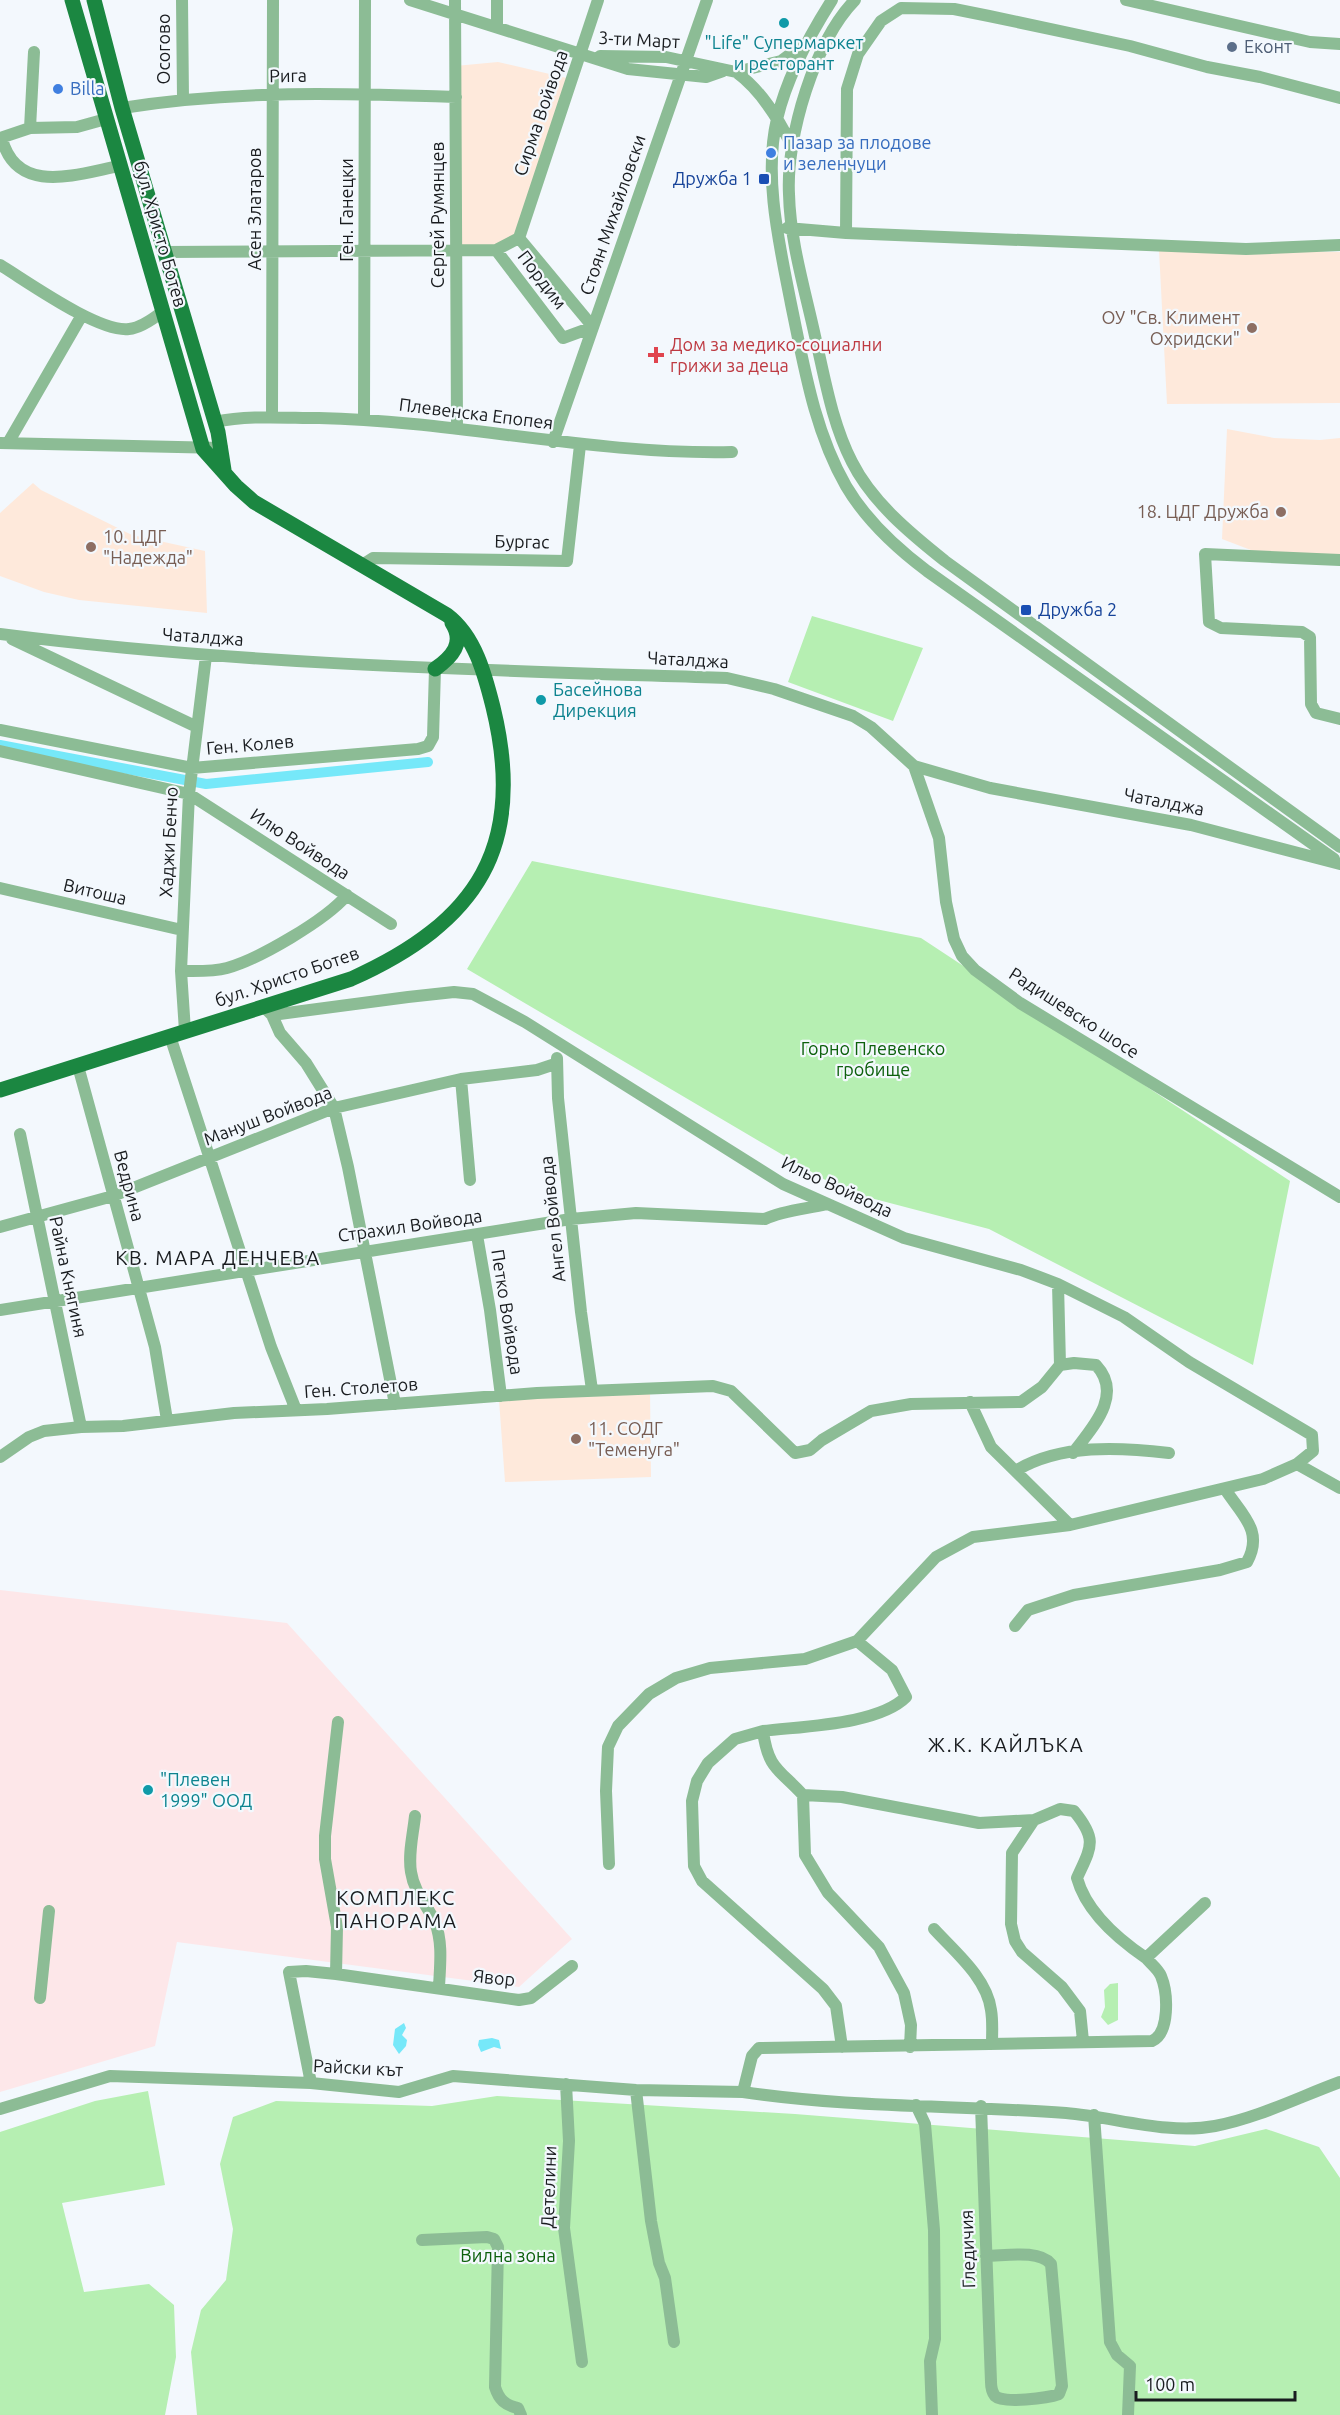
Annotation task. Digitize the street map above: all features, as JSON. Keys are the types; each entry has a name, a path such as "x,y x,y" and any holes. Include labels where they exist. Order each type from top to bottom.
{"main road":[{"name":"бул. Христо Ботев","path":"0,1090 178,1034 268,1011 351,979 400,955 440,926 480,881 495,845 505,789 501,740 482,670 465,632 447,615 254,502 236,486 203,449 72,0"},
{"name":"бул. Христо Ботев","path":"94,0 122,108 215,422 222,448 224,470"},
{"path":"172,346 191,340"},
{"path":"435,669 451,657 457,645 457,633 447,615"}],"street":[{"name":"Осогово","path":"182,0 183,98"},
{"name":"Асен Златаров","path":"272,417 273,0"},
{"name":"Ген. Ганецки","path":"364,419 365,0"},
{"name":"3-ти Март","path":"410,0 628,69 706,77 729,72"},
{"name":"Сергей Румянцев","path":"455,0 457,429"},
{"path":"497,0 497,27"},
{"name":"Сирма Войвода","path":"519,238 584,55 598,0"},
{"name":"Стоян Михайловски","path":"553,442 707,0"},
{"path":"832,0 806,41 777,118 773,181 776,226 801,353 822,434 846,486 879,530 927,571 1340,863"},
{"path":"729,72 781,61 855,0"},
{"path":"1126,0 1310,42 1340,44"},
{"path":"846,233 847,89 858,54 881,21 901,8 954,9 989,16 1130,46 1207,68 1260,76 1340,98"},
{"path":"844,11 821,52 811,77 792,146 789,195 793,228 834,416 853,464 873,493 909,531 945,561 1340,848"},
{"path":"30,128 34,52"},
{"name":"3-ти Март","path":"584,55 686,60 729,72"},
{"path":"729,72 748,81 777,118 792,146"},
{"name":"Рига","path":"122,108 183,98 274,94 456,97"},
{"path":"106,119 77,127 30,128 1,138 5,150 23,171 37,178 59,177 119,166"},
{"path":"776,226 846,233 1246,249 1340,245"},
{"name":"Пордим","path":"164,252 496,250 519,238 593,327 563,338 496,250"},
{"path":"0,265 82,315 112,329 130,329 162,312"},
{"path":"82,315 4,443 222,448"},
{"name":"Плевенска Епопея","path":"215,422 272,417 364,419 580,445 671,453 732,452"},
{"name":"Бургас","path":"362,565 374,558 567,561 580,445"},
{"path":"1340,560 1205,554 1209,622 1221,628 1302,632 1310,637 1311,704 1316,713 1340,719"},
{"name":"Чаталджа","path":"0,634 121,650 206,656 435,669 727,678 774,688 854,716 871,726 914,766 990,788 1161,819 1340,863"},
{"name":"Чаталджа","path":"0,634 197,726"},
{"name":"Хаджи Бенчо","path":"206,656 191,781 178,1034 211,1158 246,1272 271,1347 296,1410"},
{"name":"Ген. Колев","path":"0,751 191,781 418,749 428,746 433,737 435,669"},
{"name":"Ген. Колев","path":"0,730 191,781"},
{"name":"Радишевско шосе","path":"914,766 939,838 951,930 962,956 975,970 1020,1003 1340,1197"},
{"name":"Илю Войвода","path":"191,781 346,896 391,924"},
{"name":"Витоша","path":"0,888 182,930"},
{"path":"181,971 212,971 242,962 326,916 346,896"},
{"name":"Ильо Войвода","path":"268,1011 454,993 472,994 783,1184 904,1238 1020,1270 1058,1284 1124,1317 1189,1362 1312,1435 1313,1451 1297,1464"},
{"path":"268,1011 280,1033 306,1064 334,1108 395,1404"},
{"name":"Ангел Войвода","path":"557,1044 555,1064 592,1390"},
{"name":"Мануш Войвода","path":"0,1227 113,1196 334,1108 460,1079 537,1070 555,1064"},
{"name":"Ведрина","path":"78,1066 155,1347 167,1420"},
{"path":"460,1079 470,1180"},
{"name":"Райна Княгиня","path":"20,1134 81,1427"},
{"name":"Страхил Войвода","path":"0,1310 139,1290 364,1250 571,1219 636,1213 765,1219 780,1212 798,1211 826,1204"},
{"name":"Петко Войвода","path":"477,1234 501,1396"},
{"path":"1058,1284 1060,1365 1042,1387 1021,1401 970,1402 991,1447 1017,1470 1039,1497 1070,1525"},
{"path":"1060,1365 1074,1363 1096,1365 1106,1375 1108,1388 1102,1415 1073,1453"},
{"name":"Ген. Столетов","path":"0,1457 29,1437 44,1431 81,1427 123,1426 167,1420 296,1410 592,1390 713,1386 731,1391 795,1453 810,1450 871,1412 911,1404 970,1402"},
{"path":"1017,1470 1033,1461 1121,1447 1169,1453"},
{"path":"609,1864 606,1791 608,1747 618,1726 649,1694 676,1678 710,1668 805,1659 857,1641 936,1557 973,1538 1070,1525 1263,1479 1297,1464 1340,1488"},
{"path":"1015,1626 1028,1610 1074,1595 1220,1570 1247,1562 1254,1549 1254,1533 1225,1489"},
{"path":"842,2047 836,2006 823,1989 702,1881 694,1866 692,1801 697,1781 708,1764 735,1739 763,1731 870,1716 895,1708 906,1697 902,1686 892,1670 857,1641"},
{"path":"336,1974 337,1928 325,1860 324,1836 338,1722"},
{"path":"763,1731 766,1752 776,1771 787,1778 803,1795 806,1854 828,1893 879,1947 904,1993 911,2025 910,2047"},
{"path":"743,2092 752,2056 759,2048 1152,2041 1164,2030 1165,1972 1146,1959 1099,1917 1081,1894 1077,1878 1092,1845 1090,1833 1074,1811 1060,1809 1034,1820 979,1823 842,1797 803,1795"},
{"path":"415,1816 410,1861 411,1874 417,1893 434,1920 439,1935 439,1987"},
{"path":"1034,1820 1012,1853 1011,1924 1015,1941 1022,1952 1062,1987 1080,2011 1083,2041"},
{"path":"1146,1959 1204,1903"},
{"path":"40,1998 49,1911"},
{"path":"934,1929 985,1989 991,2009 992,2044"},
{"name":"Явор","path":"311,2083 289,1972 336,1974 439,1987 452,1992 525,1999 531,1998 572,1966"},
{"name":"Райски кът","path":"0,2109 110,2076 311,2083 399,2092 453,2076 636,2090 743,2092 820,2101 981,2106 1094,2115 1177,2128 1214,2127 1240,2120 1340,2082"},
{"name":"Детелини","path":"567,2084 569,2141 564,2228 582,2362"},
{"path":"636,2090 651,2221 659,2263 665,2278 674,2342"},
{"path":"916,2105 925,2124 934,2230 935,2339 930,2361 932,2415"},
{"name":"Гледичия","path":"981,2106 986,2256 992,2390 994,2395 1003,2400 1059,2394 1062,2386 1051,2264 1047,2259 1038,2256 986,2256"},
{"path":"1094,2115 1110,2342 1117,2355 1130,2366 1128,2415"},
{"path":"422,2240 487,2237 494,2239 498,2247 499,2304 495,2387 498,2397 507,2405 519,2408 521,2415"}],"shaded area":[{"path":"498,62 571,79 519,238 496,250 456,249 455,66"},
{"name":"ОУ \"Св. Климент Охридски\"","path":"1159,250 1340,252 1340,403 1167,404"},
{"name":"18. ЦДГ Дружба","path":"1227,429 1274,438 1320,440 1340,438 1340,555 1256,552 1222,539"},
{"name":"10. ЦДГ \"Надежда\"","path":"33,483 41,490 132,535 205,551 207,613 79,600 44,592 0,576 0,513"},
{"name":"11. СОДГ \"Теменуга\"","path":"650,1390 651,1477 505,1482 499,1400"},
{"path":"0,1590 287,1623 572,1939 519,1987 177,1942 155,2046 0,2092"}],"green space":[{"path":"812,616 923,648 893,721 788,682"},
{"name":"Горно Плевенско гробище","path":"532,861 921,938 1290,1181 1253,1365 989,1229 844,1191 467,969"},
{"path":"1118,1983 1118,2020 1108,2025 1101,2017 1105,2007 1104,1990 1110,1984"},
{"path":"148,2091 165,2185 62,2203 84,2292 149,2284 174,2305 176,2357 165,2415 0,2415 0,2132 95,2101"},
{"name":"Вилна зона","path":"497,2096 795,2114 1195,2146 1266,2129 1319,2147 1340,2178 1340,2415 197,2415 191,2352 201,2310 226,2280 233,2229 220,2164 233,2117 276,2101 432,2106"}],"water":[{"path":"404,2023 406,2028 402,2035 407,2040 406,2046 399,2054 393,2045 395,2029"},
{"path":"492,2038 499,2040 501,2049 494,2047 481,2052 478,2045 479,2040"}],"waterway":[{"path":"0,745 206,784 428,762"}],"place":[{"name":"\"Life\" Супермаркет и ресторант","path":"784,23"},
{"name":"Еконт","path":"1232,47"},
{"name":"Billa","path":"58,89"},
{"name":"Пазар за плодове и зеленчуци","path":"771,153"},
{"name":"Дружба 1","path":"764,179"},
{"name":"ОУ \"Св. Климент Охридски\"","path":"1252,328"},
{"name":"Дом за медико-социални грижи за деца","path":"656,355"},
{"name":"18. ЦДГ Дружба","path":"1281,512"},
{"name":"10. ЦДГ \"Надежда\"","path":"91,547"},
{"name":"Дружба 2","path":"1026,610"},
{"name":"Басейнова Дирекция","path":"541,700"},
{"name":"11. СОДГ \"Теменуга\"","path":"576,1439"},
{"name":"\"Плевен 1999\" ООД","path":"148,1790"}],"district":[{"name":"КВ. МАРА ДЕНЧЕВА","path":"218,1258"},
{"name":"Ж.К. КАЙЛЪКА","path":"1006,1745"},
{"name":"КОМПЛЕКС ПАНОРАМА","path":"396,1910"}]}
